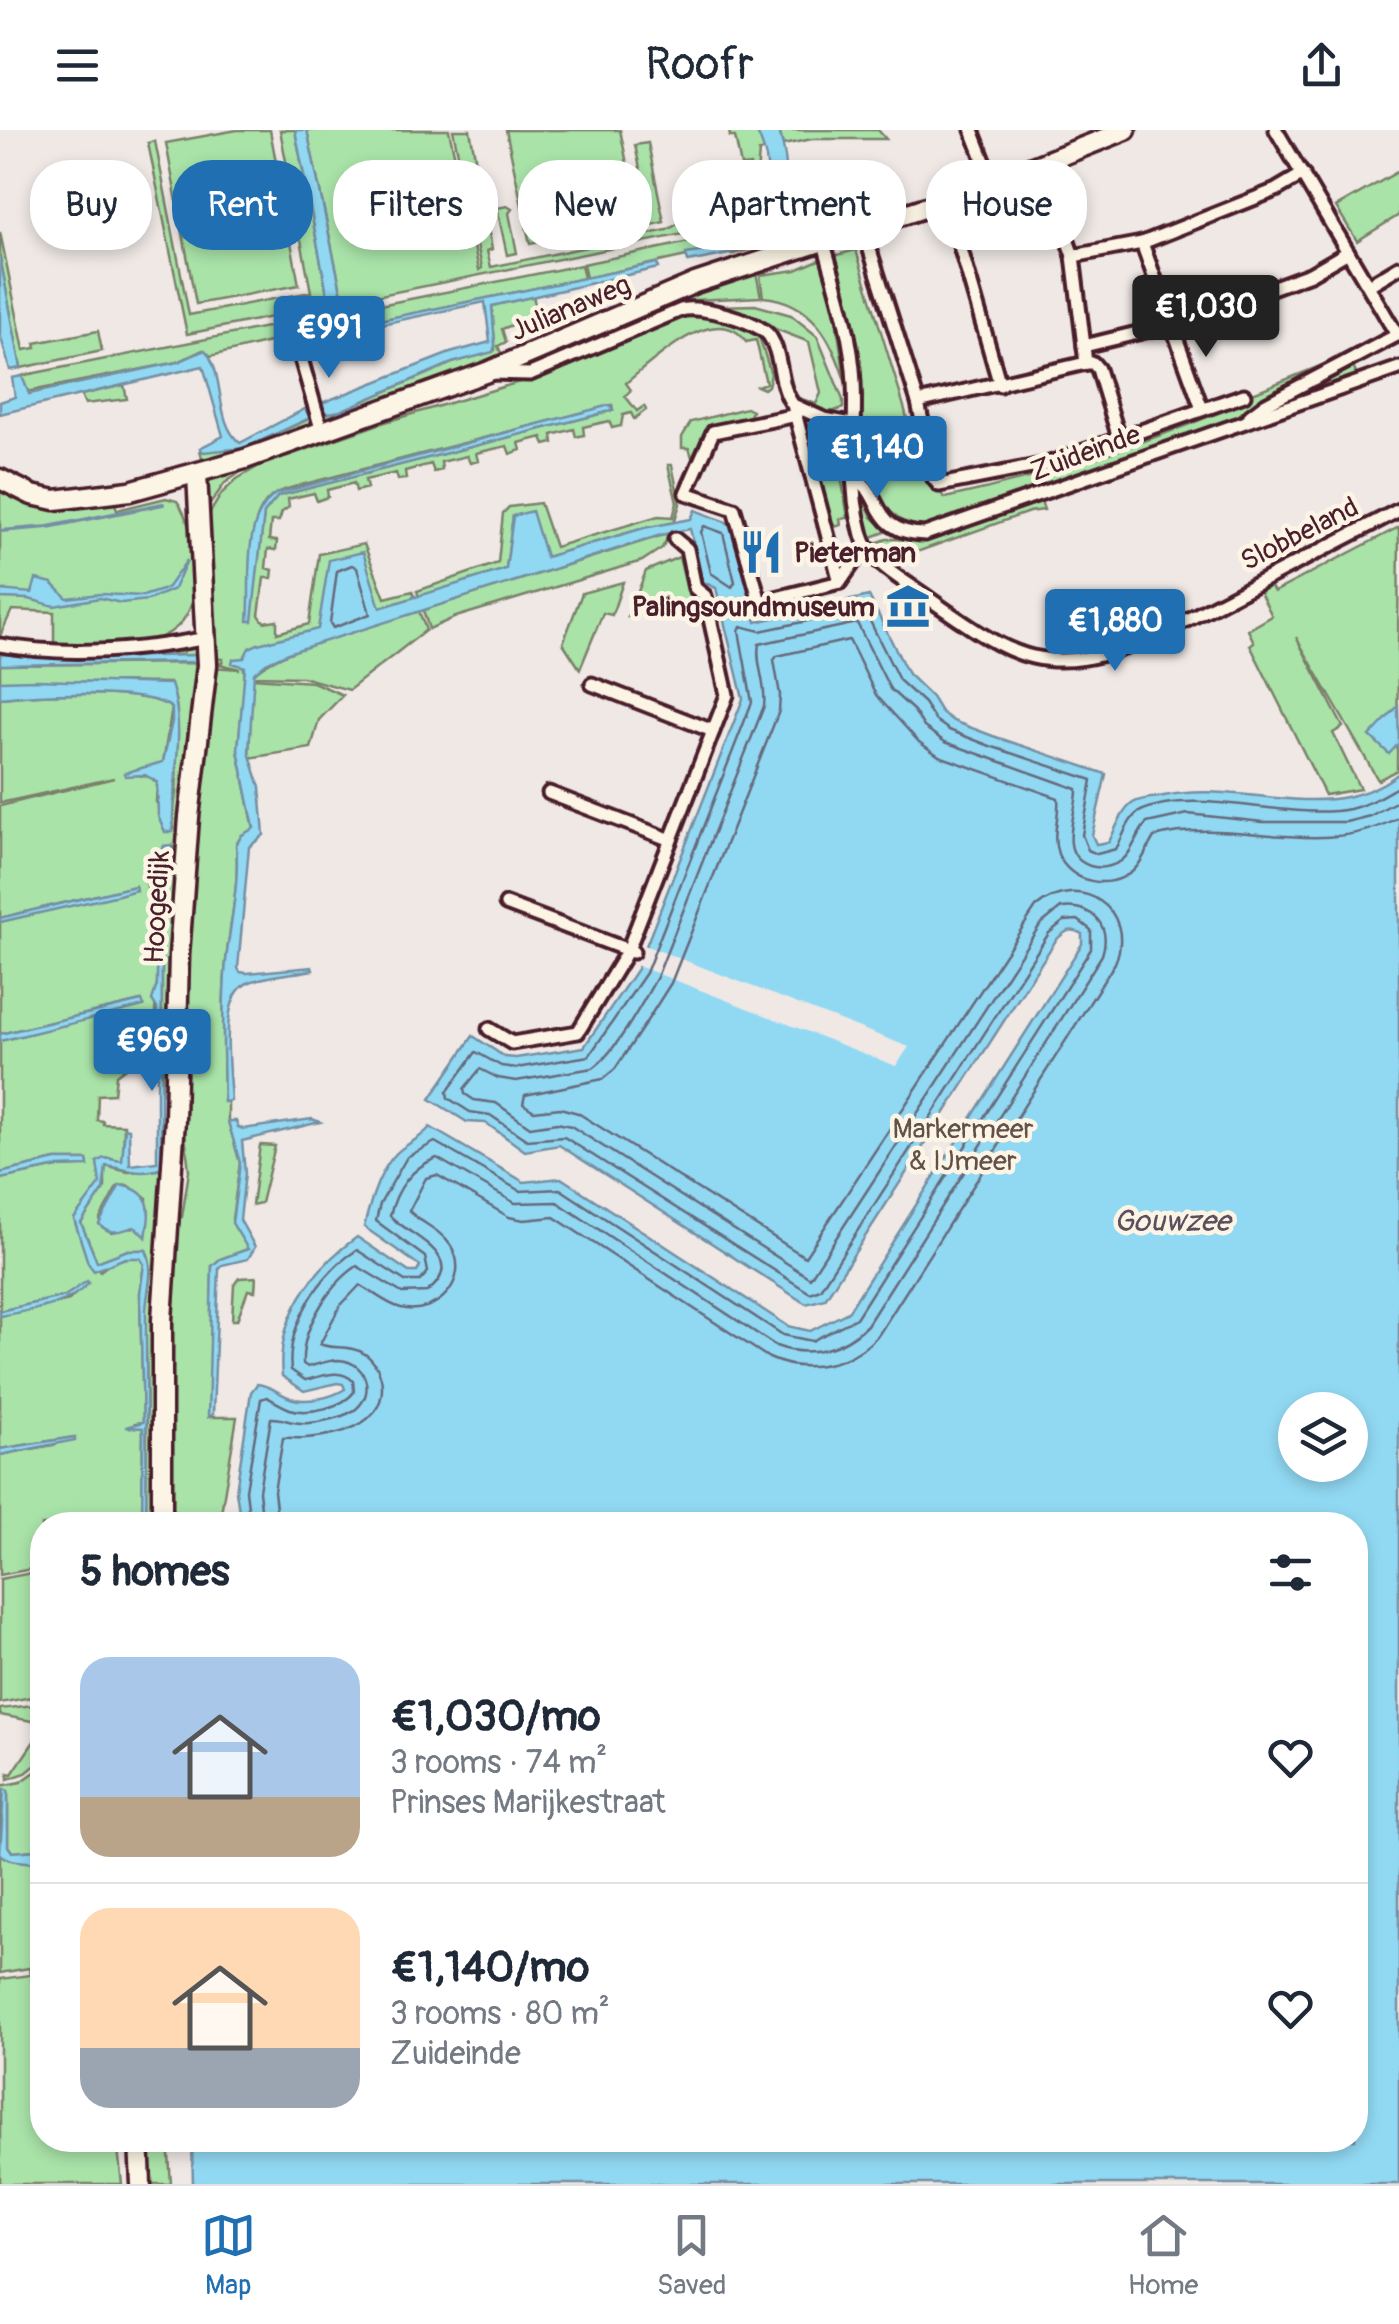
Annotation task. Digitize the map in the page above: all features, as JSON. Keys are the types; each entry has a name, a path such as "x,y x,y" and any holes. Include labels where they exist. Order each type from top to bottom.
{"main road":[{"name":"Julianaweg","path":"1053,160 1126,130"},
{"name":"Julianaweg","path":"0,479 32,495 55,500 118,494 197,474 487,372 684,288 794,250"},
{"name":"Hoogedijk","path":"162,1512 162,1320 175,1119 179,955 189,817 204,707 207,638 197,474"},
{"path":"140,2152 141,2184"}],"street":[{"path":"972,130 984,160"},
{"path":"1276,130 1398,334"},
{"path":"1073,256 1142,243 1276,190 1303,174"},
{"path":"1142,243 1202,409"},
{"path":"826,250 853,374 852,477 864,539 840,582 760,602 734,509 686,493 713,432 795,410 852,424"},
{"path":"870,250 918,402 936,482 947,485 1029,468 1244,395"},
{"path":"961,250 1000,386"},
{"path":"1071,250 1086,363"},
{"path":"1084,346 1170,325 1310,274 1348,252"},
{"path":"1369,285 1399,268"},
{"path":"487,372 530,374 681,310 697,307 756,326 771,339 780,378 795,410 840,582"},
{"name":"Zuideinde","path":"1244,422 1266,404 1398,334"},
{"path":"296,341 322,432"},
{"path":"918,402 1092,363 1098,369 1119,438"},
{"name":"Zuideinde","path":"852,477 864,483 880,516 895,527 925,534 1399,368"},
{"name":"Slobbeland","path":"864,539 884,566 990,642 1037,658 1074,661 1113,653 1152,638 1399,510"},
{"path":"489,1029 512,1043 578,1032 630,951 727,695 705,596 695,588 687,549 675,539"},
{"path":"0,645 54,652 137,650 207,638"},
{"path":"592,684 713,730"},
{"path":"549,794 671,840"},
{"path":"506,904 630,951"}],"green space":[{"path":"237,130 270,130 276,160 172,160 172,175 166,143"},
{"path":"280,130 295,130 301,160 286,160"},
{"path":"307,130 449,130 455,160 333,160 333,250 475,250 479,270 482,268 478,250 490,250 491,267 572,250 604,250 187,334 148,143 155,141 172,228 172,250 176,250 189,315 311,292 303,250 313,250 313,222 328,298 334,300 342,295"},
{"path":"453,130 470,130 476,160 459,160"},
{"path":"506,130 620,130 626,160 518,160 518,187"},
{"path":"729,130 756,130 767,149 759,152 758,160 740,160 735,137 730,137"},
{"path":"779,130 878,130 886,139 812,139 783,145"},
{"path":"648,143 651,160 638,160 635,145"},
{"path":"652,163 664,222 652,225"},
{"path":"1399,171 1399,215 1357,241 1336,207"},
{"path":"498,208 512,209 509,213 517,253 507,255"},
{"path":"672,227 672,236 652,240 652,233"},
{"path":"0,232 24,350 36,348 35,343 98,331 102,351 21,368 0,257"},
{"path":"672,245 672,250 714,250 586,278 583,264"},
{"path":"186,250 292,250 299,285 196,304"},
{"path":"856,250 905,410 920,477 945,498 1062,468 1139,443 1251,399 1250,394 1335,360 1225,422 922,528 902,521 884,506 855,459 863,397 833,256"},
{"path":"821,259 833,300 846,384 835,353 808,315 780,300 763,297 760,275 796,270"},
{"path":"581,265 584,278 307,335 301,340 294,322"},
{"path":"756,272 761,297 693,300 528,371 511,368 679,296"},
{"path":"533,295 540,330 532,317 502,329 506,342 498,346 500,360 327,422 322,419 319,404 324,414 340,411 452,363 495,350 492,306"},
{"path":"755,305 791,315 817,336 843,408 818,411 796,397 816,404 821,393 809,342 716,306"},
{"path":"707,313 759,336 771,374 768,386 757,386 766,383 756,340 746,342 734,330 719,327 702,330 684,338 626,383 631,390 625,396 637,411 644,406 646,410 634,419 631,413 623,415 621,426 612,428 609,421 583,427 584,435 576,437 574,429 552,435 553,443 545,445 542,437 519,443 521,450 510,454 507,446 476,453 478,461 470,463 467,456 441,462 442,470 434,472 431,464 405,471 406,479 398,480 396,473 365,480 367,488 356,491 354,483 327,490 328,497 317,501 314,493 288,499 289,507 279,521 271,521 269,540 277,541 276,550 268,549 266,568 273,570 272,578 264,578 259,615 264,622 277,620 277,633 309,624 319,554 364,544 385,598 413,591 415,597 319,629 243,664 238,750 254,829 242,835 236,845 223,1048 224,1101 228,1103 228,1121 240,1163 232,1219 248,1249 212,1266 210,1417 237,1417 221,1512 167,1512 173,1219 182,1217 189,1171 183,1117 185,943 211,667 240,669 211,662 223,659 211,658 205,521 222,493 259,466 382,423 523,381 679,315","holes":["612,405 613,410 278,496 264,513 251,622 252,538 262,508 274,495"]},
{"path":"292,322 295,336 211,356 203,350 178,362 26,392 22,376 25,375"},
{"path":"1352,364 1357,376 1288,398"},
{"path":"124,385 127,399 85,404 81,395"},
{"path":"310,406 314,422 303,433 203,462 200,451 245,448 309,419 305,409"},
{"path":"746,408 752,411 750,416 709,426 697,456 692,457 689,448 682,448 682,437 691,422"},
{"path":"815,426 838,433 848,518 840,519 841,525 832,528 816,462 824,458"},
{"path":"255,462 225,483 206,510 205,492 210,480"},
{"path":"668,465 672,465 680,504 674,523 546,557 532,512 513,516 506,569 419,597 417,591 498,563 503,513 509,507 540,503 555,547 658,516 673,517 677,503"},
{"path":"0,487 49,506 115,503 117,510 166,498 177,501 188,524 195,567 194,597 185,618 170,632 151,641 104,647 54,647 54,612 12,610 0,636"},
{"path":"860,490 872,517 888,531 869,538"},
{"path":"1041,501 1044,510 908,555 909,562 896,567 872,544 887,539 934,539"},
{"path":"1399,527 1397,770 1378,780 1296,637 1343,727 1333,733 1360,789 1325,795 1250,645 1254,642 1248,630 1272,616 1259,590 1270,585 1274,592"},
{"path":"670,533 662,548 642,561 456,617 429,629 423,610"},
{"path":"679,557 687,590 696,596 700,612 670,618 657,612 628,617 646,571"},
{"path":"623,582 612,615 603,613 580,669 563,643 582,593"},
{"path":"419,611 426,630 349,690 302,677 252,676 304,647"},
{"path":"184,648 199,648 199,658 196,655 58,658 0,654 9,651 70,656 183,652"},
{"path":"201,663 172,1093 162,1093 162,922 173,847 164,846 156,874 147,881 147,887 158,899 155,1014 159,1066 128,1066 116,1075 114,1094 98,1095 97,1120 124,1125 123,1160 109,1158 97,1162 101,1184 74,1219 84,1249 100,1271 124,1259 140,1258 144,1264 140,1293 143,1422 136,1423 143,1428 142,1512 30,1512 30,1569 0,1575 0,1455 74,1437 0,1449 0,1316 69,1300 87,1282 65,1296 0,1311 0,1179 88,1165 87,1160 56,1160 0,1173 0,1041 144,1005 141,1001 0,1034 0,922 136,890 135,886 0,918 0,806 114,778 0,803 0,698 116,695 139,697 172,708 163,762 125,773 150,777 157,783 156,802 174,830 177,719 169,683 0,681 0,665"},
{"path":"252,678 313,682 343,695 319,720 311,748 249,758"},
{"path":"163,1143 167,1143 156,1512 146,1512 145,1317 151,1275 149,1258 146,1250 128,1250 97,1262 81,1223 105,1187 105,1166 128,1172 158,1170","holes":["127,1185 147,1198 146,1237 135,1227 111,1232 102,1227 100,1219 117,1187"]},
{"path":"260,1145 275,1146 261,1203 252,1205"},
{"path":"256,1277 255,1291 248,1290 237,1320 232,1320 234,1285 239,1278"},
{"path":"30,1573 30,1697 0,1703 0,1579"},
{"path":"30,1705 30,1721 0,1715 0,1709"},
{"path":"30,1747 30,1770 8,1779 8,1773 12,1774"},
{"path":"30,1776 30,1851 12,1852 8,1846 8,1791 3,1790 0,1841 0,1786 21,1782"},
{"path":"0,1854 10,1860 30,1862 30,1975 29,1968 0,1973"},
{"path":"30,1975 30,2152 118,2152 122,2184 0,2184 0,1979"},
{"path":"146,2152 169,2152 171,2184 148,2184"}],"water":[{"path":"295,130 307,130 342,296 335,300 328,298 313,222 313,160 301,160"},
{"path":"756,130 779,130 785,160 766,160"},
{"path":"711,250 736,250 688,262 686,254"},
{"path":"0,257 21,368 10,370 0,334"},
{"path":"657,263 658,268 492,306 493,352 452,363 340,411 324,414 319,404 450,353 490,342 485,302 307,340 307,335"},
{"path":"205,350 216,372 227,423 240,443 305,409 310,418 245,448 203,452 200,448 223,436 203,366 0,414 0,402 15,397 12,378 22,376 29,394 178,362"},
{"path":"610,405 613,410 592,416 278,496 264,513 252,621 248,621 252,536 264,506 275,494"},
{"name":"Gouwzee","path":"695,510 731,524 756,622 869,596 908,674 932,697 941,712 953,721 1106,774 1092,835 1096,844 1109,842 1125,810 1140,800 1194,792 1314,800 1344,797 1372,789 1399,773 1399,2184 193,2184 192,2152 1368,2152 1368,1512 239,1512 236,1491 251,1392 257,1384 302,1400 345,1389 337,1383 304,1391 282,1376 282,1355 291,1315 312,1280 357,1237 409,1272 417,1272 420,1266 364,1227 373,1195 389,1162 430,1127 524,1182 561,1178 788,1326 810,1331 848,1312 1082,944 1082,934 1071,930 1056,940 825,1299 806,1304 559,1145 525,1151 486,1123 467,1122 430,1099 473,1036 505,1057 584,1047 637,969 743,699 716,588 703,582 690,529 288,653 254,673 249,752 260,787 264,835 249,847 238,968 247,973 312,967 313,970 257,980 240,989 229,1017 231,1101 224,1102 224,996 236,888 236,845 242,835 254,828 238,750 245,667 232,663 233,659 244,658 249,648 258,644 318,629 329,560 363,552 380,608 506,569 513,516 532,511 546,557 644,528 691,519"},
{"path":"187,560 174,589 148,600 121,603 100,598 54,606 29,599 0,598 0,590 32,593 36,579 52,583 67,598 100,594 143,596 168,587"},
{"path":"0,654 58,658 196,655 200,662 0,665"},
{"path":"0,681 171,684 178,720 173,832 165,832 158,816 157,782 145,775 124,773 163,762 172,708 140,697 116,695 0,698"},
{"path":"1398,706 1399,743 1389,754 1370,736"},
{"path":"172,845 162,922 161,1168 140,1172 106,1166 103,1191 81,1223 97,1262 128,1250 146,1250 149,1258 146,1512 142,1512 143,1428 126,1427 143,1422 140,1293 144,1264 140,1258 125,1258 94,1271 74,1219 100,1184 97,1162 104,1158 122,1161 125,1128 129,1129 130,1165 157,1162 157,1008 152,1000 157,985 158,899 146,883 156,874 164,846"},
{"path":"135,886 136,890 119,895 0,922 0,918"},
{"path":"142,1001 144,1006 0,1041 0,1034"},
{"path":"312,1119 320,1122 242,1141 245,1173 240,1220 255,1247 248,1259 219,1269 213,1414 208,1417 212,1266 248,1249 232,1223 240,1163 228,1121 236,1121 243,1129"},
{"path":"56,1160 87,1160 88,1166 57,1167 0,1179 0,1173"},
{"path":"120,1185 139,1192 147,1203 146,1237 135,1227 112,1231 99,1224"},
{"path":"87,1281 80,1291 59,1302 0,1316 0,1311 65,1296"},
{"path":"75,1440 0,1455 0,1449"},
{"path":"4,1789 8,1791 8,1846 12,1852 30,1851 30,1862 10,1860 0,1854"}],"pier":[{"path":"641,944 909,1047 896,1066 633,964"}],"waterway":[{"path":"0,531 48,527 163,504"}],"place":[{"name":"Pieterman","path":"761,552"},
{"name":"Palingsoundmuseum","path":"908,606"}],"park label":[{"name":"Markermeer & IJmeer","path":"963,1144"}]}
